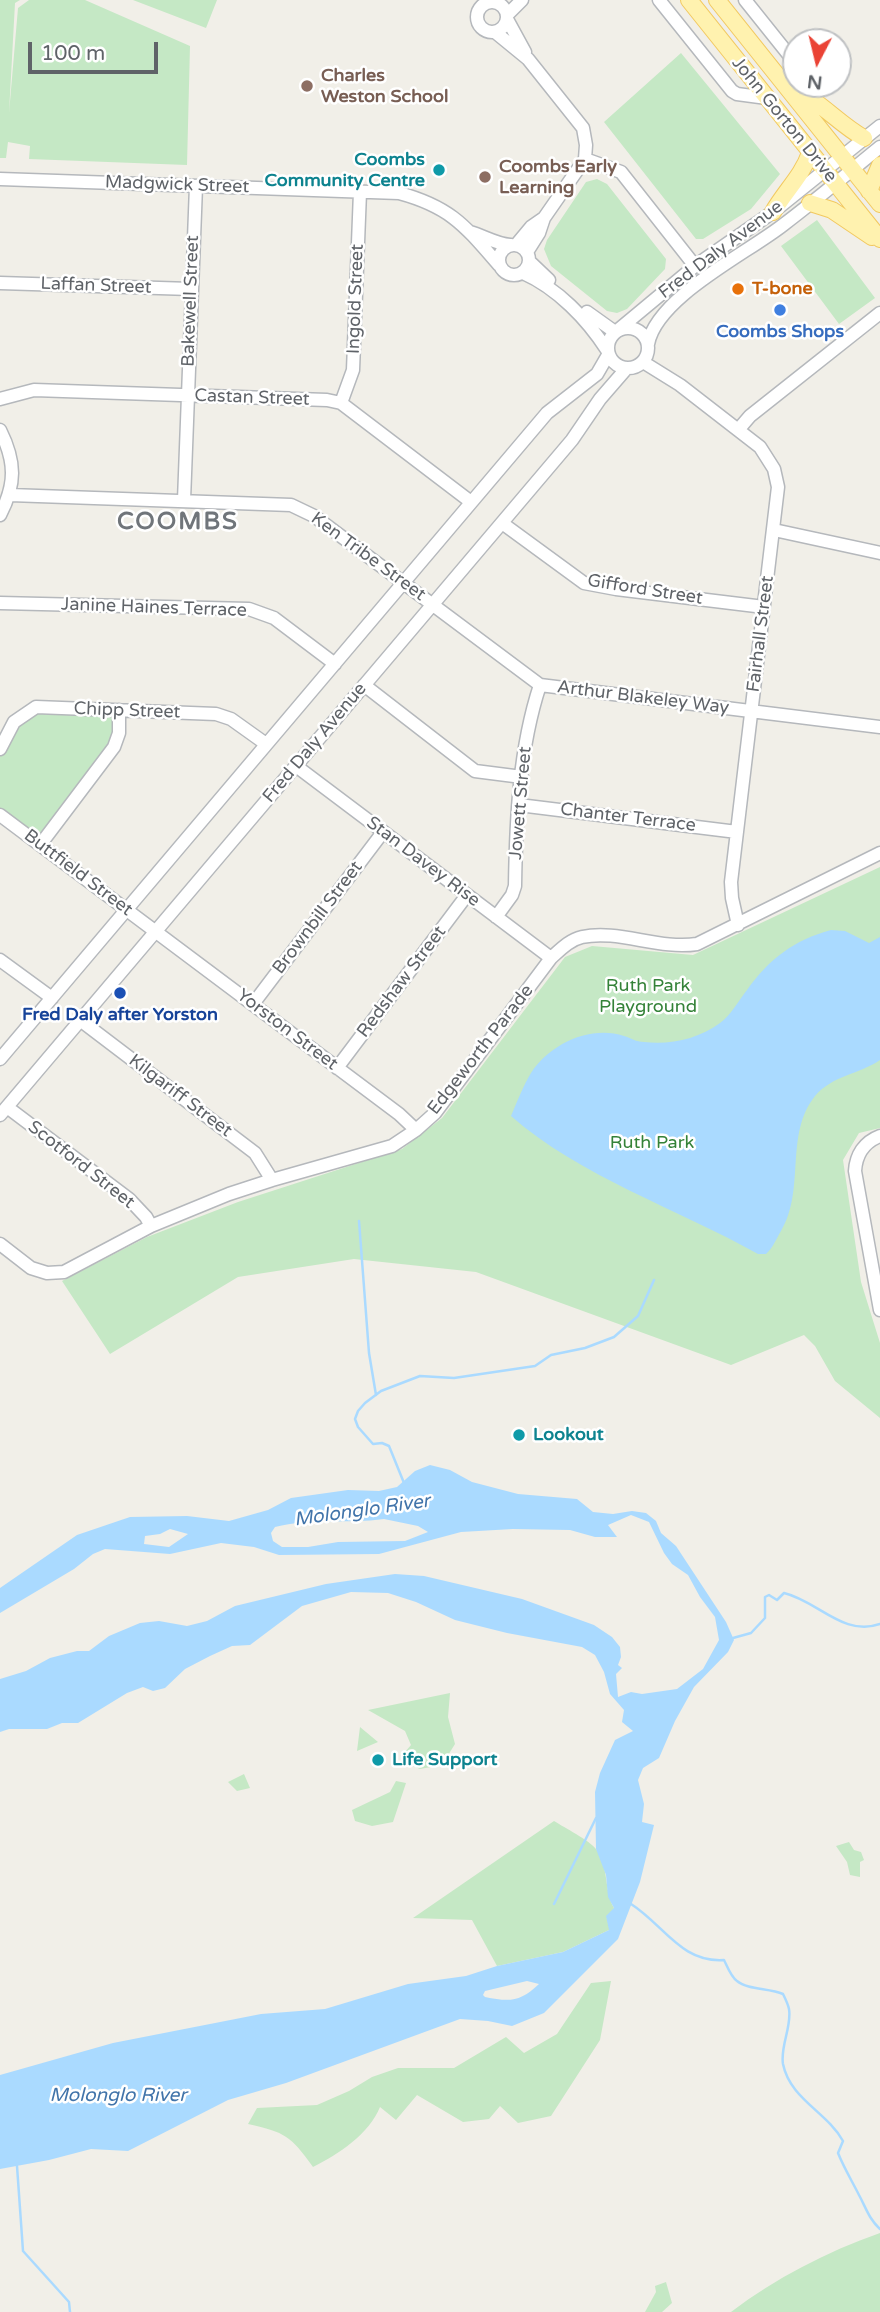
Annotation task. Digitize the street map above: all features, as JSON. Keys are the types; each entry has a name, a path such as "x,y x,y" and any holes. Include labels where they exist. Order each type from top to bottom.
{"main road":[{"name":"John Gorton Drive","path":"689,0 880,241"},
{"name":"John Gorton Drive","path":"717,0 782,81"},
{"name":"John Gorton Drive","path":"795,98 875,198"},
{"path":"811,98 845,128 864,138"},
{"path":"773,212 783,195 803,172 810,153"},
{"path":"875,198 876,170 880,165"},
{"path":"810,203 832,210 880,241"}],"street":[{"path":"470,0 481,28 495,32 528,59"},
{"path":"492,32 500,30 522,0"},
{"path":"659,0 732,92 767,98"},
{"name":"John Gorton Drive","path":"745,0 782,46"},
{"path":"477,15 480,7 491,1 503,6 528,59 583,128 585,159 544,218 527,262 509,275 499,265 501,251 513,245 544,218"},
{"name":"Fred Daly Avenue","path":"0,1059 547,413 597,374 608,352 609,339 695,266 773,212 880,126"},
{"name":"Fred Daly Avenue","path":"3,1111 572,440 600,399 626,369 639,366 647,352 651,330 661,317 687,292 769,236 880,147"},
{"path":"585,159 621,172 695,266"},
{"name":"Madgwick Street","path":"0,180 399,193 444,209 470,231 499,265"},
{"name":"Bakewell Street","path":"184,500 196,186"},
{"name":"Ingold Street","path":"341,403 353,370 360,192"},
{"name":"Madgwick Street","path":"470,231 499,244 513,245 527,262"},
{"path":"527,262 617,331 631,328 637,330 646,338 647,352"},
{"path":"527,262 533,277 578,313 592,327 615,365 626,369"},
{"name":"Laffan Street","path":"0,282 191,289"},
{"path":"738,430 750,416 880,313"},
{"name":"Fairhall Street","path":"647,352 680,385 760,447 774,469 778,487 730,889 738,925"},
{"name":"Castan Street","path":"0,399 33,390 327,400 341,403"},
{"path":"341,403 471,502"},
{"path":"0,430 13,463 10,495 0,515"},
{"name":"Ken Tribe Street","path":"10,495 290,505 304,510 433,605"},
{"name":"Gifford Street","path":"502,523 584,583 764,607"},
{"path":"774,530 880,553"},
{"name":"Janine Haines Terrace","path":"0,603 249,609 274,618 335,664"},
{"name":"Arthur Blakeley Way","path":"433,605 540,685 880,727"},
{"path":"364,685 475,771 522,777"},
{"name":"Jowett Street","path":"496,917 512,895 515,886 522,777 530,716 540,685"},
{"name":"Chipp Street","path":"0,749 14,722 36,707 216,714 231,719 266,744"},
{"path":"40,845 114,747 120,733 119,710"},
{"name":"Stan Davey Rise","path":"296,766 551,958"},
{"name":"Chanter Terrace","path":"519,805 737,832"},
{"name":"Buttfield Street","path":"0,815 156,932"},
{"name":"Brownbill Street","path":"253,1004 383,832"},
{"name":"Edgeworth Parade","path":"0,1244 31,1268 47,1273 64,1272 151,1226 272,1180 392,1146 435,1113 551,958 565,945 581,937 606,937 686,946 697,944 880,853"},
{"name":"Redshaw Street","path":"337,1068 467,895"},
{"name":"Yorston Street","path":"156,932 404,1118 416,1130"},
{"path":"0,960 52,998"},
{"name":"Kilgariff Street","path":"80,1020 255,1153 272,1180"},
{"name":"Scotford Street","path":"3,1111 128,1199 151,1226"},
{"path":"880,1136 865,1145 855,1166 874,1242 880,1310"}],"green space":[{"path":"0,0 20,0 15,3 9,113 18,8 29,0 85,0 190,46 187,165 29,159 30,146 8,142 6,158 0,158"},
{"path":"133,0 217,0 206,28"},
{"path":"681,53 780,174 751,209 703,239 696,239 604,122"},
{"path":"597,179 607,184 666,259 665,269 627,309 617,313 607,311 551,266 544,249 547,240 586,182"},
{"path":"817,220 875,298 839,324 781,246"},
{"path":"36,707 119,710 119,733 40,845 0,815 0,749 14,722"},
{"name":"Ruth Park","path":"880,867 880,1128 859,1133 843,1160 861,1282 880,1343 880,1418 835,1381 815,1346 804,1335 731,1365 476,1272 354,1259 238,1277 110,1354 62,1281 147,1237 238,1202 402,1149 442,1118 565,957 592,946 693,955"},
{"path":"450,1693 448,1717 455,1744 442,1765 420,1769 408,1764 405,1752 411,1745 405,1731 368,1710"},
{"path":"360,1727 378,1742 357,1751"},
{"path":"244,1774 250,1788 237,1791 228,1782"},
{"path":"396,1781 406,1783 393,1822 372,1826 355,1821 352,1810 390,1792"},
{"path":"554,1821 588,1842 600,1856 614,1908 609,1930 563,1952 497,1966 472,1920 413,1918"},
{"path":"849,1842 854,1850 861,1852 864,1860 860,1862 860,1877 850,1875 847,1862 836,1846"},
{"path":"611,1981 600,2040 551,2116 518,2123 500,2106 489,2119 463,2122 417,2095 396,2120 380,2107 361,2134 333,2156 313,2167 286,2137 248,2124 257,2108 317,2105 372,2077 398,2068 454,2068 506,2037 524,2053 557,2034 591,1983"},
{"path":"880,2233 880,2312 731,2312 802,2267"},
{"path":"666,2282 672,2303 662,2312 645,2312 656,2292 655,2286"}],"water":[{"path":"831,930 845,931 869,943 880,937 880,1060 822,1089 806,1111 797,1145 788,1215 766,1254 758,1254 598,1174 567,1157 511,1116 531,1073 549,1053 560,1046 585,1035 598,1033 611,1033 654,1043 684,1040 703,1033 728,1016 755,979 773,960 805,939"},
{"name":"Molonglo River","path":"430,1465 450,1470 472,1482 518,1494 577,1499 593,1512 646,1513 656,1521 661,1533 676,1546 726,1622 734,1640 728,1652 694,1687 659,1758 643,1768 638,1780 644,1804 642,1822 654,1825 640,1882 618,1939 544,2013 512,2026 460,2019 286,2083 228,2100 128,2151 91,2149 0,2169 0,2075 113,2043 261,2014 325,2009 408,1984 466,1976 497,1966 563,1952 609,1930 606,1916 614,1908 608,1897 606,1875 596,1849 595,1792 600,1773 615,1740 633,1731 622,1722 624,1710 610,1694 604,1672 595,1655 582,1647 455,1620 416,1602 388,1593 351,1592 302,1606 250,1645 232,1646 210,1656 185,1669 165,1688 153,1691 143,1687 127,1693 78,1723 62,1723 47,1729 9,1729 0,1732 0,1679 26,1671 50,1658 77,1651 89,1651 109,1636 140,1623 159,1621 187,1626 207,1621 235,1606 326,1584 395,1574 424,1576 522,1599 594,1625 612,1637 620,1647 618,1665 622,1668 616,1674 618,1697 631,1692 642,1694 677,1689 703,1669 719,1640 715,1617 688,1575 672,1564 664,1553 649,1522 631,1515 608,1525 617,1537 595,1537 570,1530 461,1532 379,1554 279,1555 254,1547 221,1543 170,1554 105,1549 0,1613 0,1588 77,1535 130,1517 187,1516 229,1521 268,1510 291,1498 348,1490 379,1491 397,1487 415,1471","holes":["384,1519 418,1526 428,1532 405,1541 338,1542 308,1547 282,1547 273,1541 271,1533 275,1527 289,1524","170,1529 188,1534 169,1547 144,1544 145,1536 160,1534","527,1981 539,1984 514,1999 485,1997 485,1991"]}],"waterway":[{"path":"359,1221 369,1353 376,1395"},
{"path":"404,1483 389,1446 382,1443 373,1444 358,1427 355,1419 365,1403 381,1391 420,1376 454,1378 535,1366 551,1355 585,1348 614,1337 638,1316 654,1280"},
{"path":"733,1638 751,1633 765,1618 765,1597 769,1595 777,1600 784,1593 854,1626 880,1624"},
{"path":"554,1904 596,1818"},
{"path":"631,1904 684,1949 709,1959 724,1960 733,1977 742,1984 783,1994 789,2007 783,2057 787,2076 793,2087 843,2141 838,2153 868,2213 880,2229"},
{"path":"17,2166 23,2251 69,2302 70,2312"}],"place":[{"name":"Charles Weston School","path":"307,86"},
{"name":"Coombs Community Centre","path":"439,170"},
{"name":"Coombs Early Learning","path":"485,177"},
{"name":"T-bone","path":"738,289"},
{"name":"Coombs Shops","path":"780,310"},
{"name":"Fred Daly after Yorston","path":"120,993"},
{"name":"Lookout","path":"519,1435"},
{"name":"Life Support","path":"378,1760"}],"district":[{"name":"COOMBS","path":"178,523"}],"park label":[{"name":"Ruth Park Playground","path":"648,996"}]}
